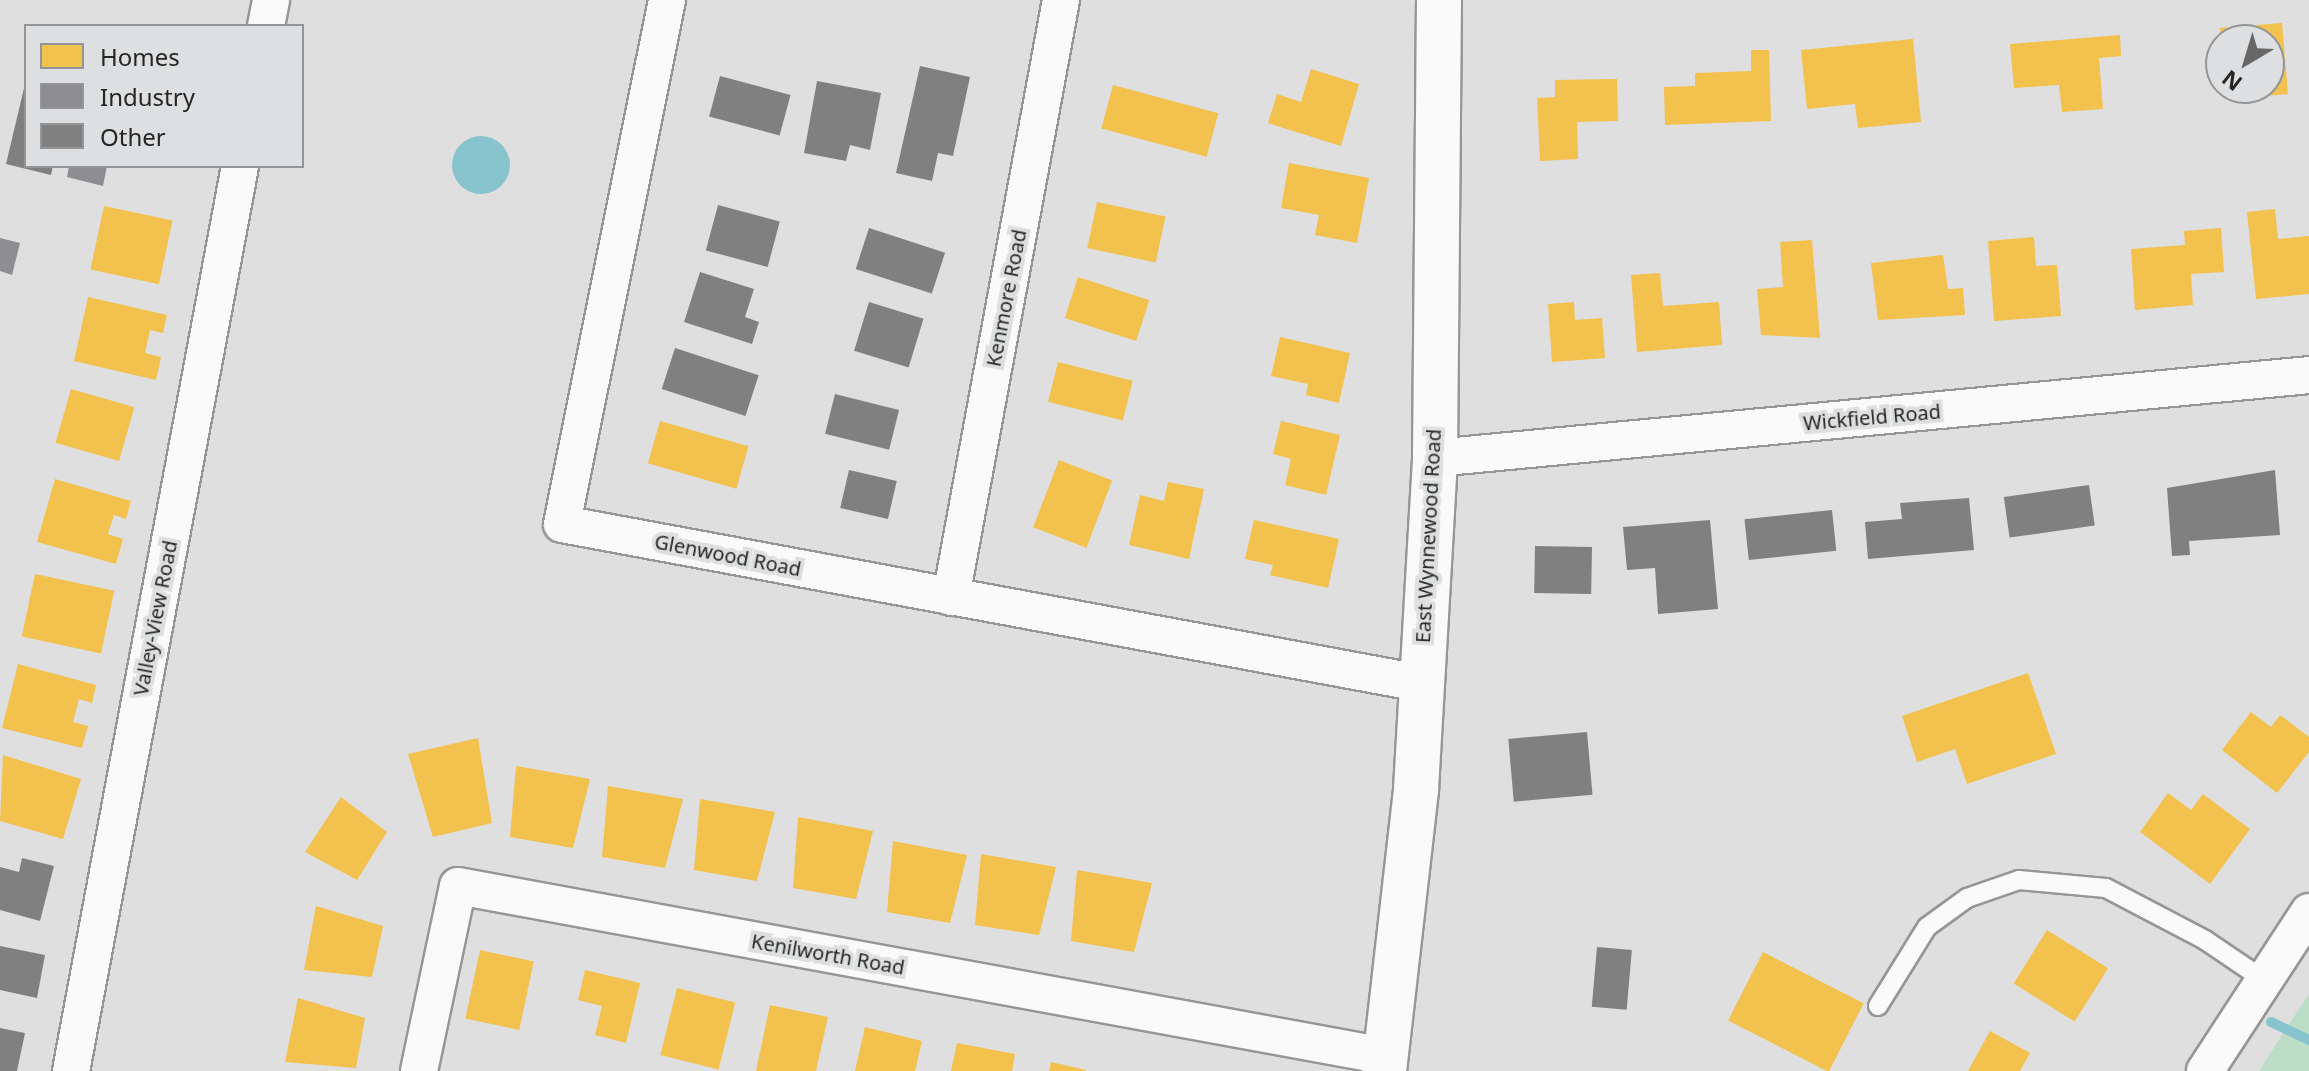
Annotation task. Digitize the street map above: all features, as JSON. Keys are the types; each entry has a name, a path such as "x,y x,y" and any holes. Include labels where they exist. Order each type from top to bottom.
{"street":[{"path":"266,24 271,0"},
{"name":"Glenwood Road","path":"667,0 562,524 1420,683"},
{"name":"Kenmore Road","path":"951,597 1061,0"},
{"name":"East Wynnewood Road","path":"1385,1063 1416,789 1435,458 1439,0"},
{"name":"Valley-View Road","path":"71,1071 240,168"},
{"name":"Wickfield Road","path":"1435,458 2309,375"},
{"name":"Kenilworth Road","path":"419,1071 458,886 1385,1063"},
{"path":"2205,1071 2309,912"}],"lane":[{"path":"1878,1006 1927,927 1967,898 2019,880 2106,888 2205,940 2264,980"}],"green space":[{"path":"2309,994 2309,1071 2259,1071 2299,1009"}],"water":[{"path":"481,136 501,145 510,165 501,185 481,194 461,185 452,165 461,145"}],"building: Homes":[{"path":"2120,35 2121,56 2099,58 2103,109 2062,112 2059,85 2014,88 2010,44"},
{"path":"1913,39 1921,122 1858,128 1855,104 1807,109 1801,50"},
{"path":"1751,50 1769,50 1771,121 1665,125 1664,87 1695,86 1695,73 1751,71"},
{"path":"2285,58 2288,94 2285,94"},
{"path":"1311,69 1359,84 1341,146 1268,123 1277,94 1301,102"},
{"path":"1617,79 1618,121 1577,122 1578,159 1540,161 1537,98 1555,97 1555,80"},
{"path":"1113,85 1218,113 1207,157 1101,128"},
{"path":"1289,163 1369,178 1357,243 1315,235 1319,215 1281,208"},
{"path":"1097,202 1165,217 1156,263 1087,248"},
{"path":"104,206 172,221 159,284 90,270"},
{"path":"2275,209 2278,239 2309,236 2309,294 2256,299 2247,212"},
{"path":"2221,228 2224,272 2191,274 2193,305 2135,310 2131,249 2185,245 2184,231"},
{"path":"2034,237 2036,266 2057,265 2061,316 1994,321 1988,241"},
{"path":"1812,240 1820,338 1761,335 1757,289 1783,287 1780,242"},
{"path":"1943,255 1948,289 1963,288 1965,315 1878,320 1871,263"},
{"path":"1660,273 1663,306 1719,302 1722,345 1637,352 1631,275"},
{"path":"1078,277 1149,300 1136,341 1065,318"},
{"path":"88,297 167,315 163,333 150,330 145,353 161,357 156,380 74,361"},
{"path":"1574,302 1575,320 1602,318 1605,358 1552,362 1548,304"},
{"path":"1280,337 1350,353 1339,403 1306,395 1308,384 1271,376"},
{"path":"1058,362 1133,381 1123,420 1048,402"},
{"path":"71,389 134,407 119,461 56,443"},
{"path":"660,421 748,446 736,489 648,463"},
{"path":"1281,421 1340,435 1326,495 1285,485 1291,459 1273,454"},
{"path":"1059,460 1112,480 1086,548 1033,527"},
{"path":"55,479 131,501 126,519 114,515 108,534 123,539 116,564 37,542"},
{"path":"1168,482 1204,489 1189,559 1129,545 1140,495 1164,501"},
{"path":"1254,520 1339,539 1328,588 1270,575 1273,565 1245,559"},
{"path":"35,574 114,591 101,653 22,637"},
{"path":"18,664 96,685 92,703 79,699 73,722 88,726 82,748 2,728"},
{"path":"2028,673 2056,754 1967,784 1955,749 1917,762 1902,716"},
{"path":"2251,712 2271,727 2280,715 2309,737 2309,752 2277,793 2222,750"},
{"path":"478,738 492,823 433,837 408,754"},
{"path":"3,755 81,779 63,839 0,821"},
{"path":"516,766 590,779 573,848 510,837"},
{"path":"608,786 683,799 665,868 602,857"},
{"path":"2168,793 2191,810 2203,794 2250,829 2210,884 2140,832"},
{"path":"341,797 387,832 357,880 305,852"},
{"path":"700,799 775,812 757,881 694,870"},
{"path":"798,817 873,831 856,899 793,888"},
{"path":"893,841 967,855 950,923 887,912"},
{"path":"981,854 1056,867 1039,935 975,925"},
{"path":"1077,870 1152,883 1134,952 1071,941"},
{"path":"316,906 383,926 372,977 304,970"},
{"path":"2047,930 2108,968 2075,1022 2014,983"},
{"path":"480,950 534,961 519,1030 465,1018"},
{"path":"1763,952 1864,1003 1829,1071 1728,1021"},
{"path":"585,970 640,983 626,1043 595,1035 602,1006 578,1000"},
{"path":"677,988 735,1003 719,1069 660,1055"},
{"path":"298,998 365,1018 356,1068 285,1062"},
{"path":"770,1005 828,1017 816,1071 756,1071"},
{"path":"865,1027 922,1041 915,1071 855,1071"},
{"path":"1990,1031 2030,1053 2020,1071 1968,1071"},
{"path":"957,1043 1015,1054 1012,1071 951,1071"},
{"path":"1051,1062 1086,1070 1086,1071 1049,1071"}],"building: Industry":[{"path":"69,168 107,168 103,186 67,177"},
{"path":"0,238 20,243 12,275 0,271"}],"building: Other":[{"path":"920,66 970,77 953,156 938,153 932,181 896,173"},
{"path":"720,76 791,95 780,135 709,117"},
{"path":"817,81 881,93 870,150 850,145 846,161 804,153"},
{"path":"24,88 24,168 53,168 51,175 6,164"},
{"path":"718,205 780,222 768,267 706,250"},
{"path":"869,228 945,253 932,294 856,269"},
{"path":"700,272 754,289 745,317 759,322 752,344 684,322"},
{"path":"869,302 924,319 909,367 854,351"},
{"path":"675,348 759,375 745,416 662,389"},
{"path":"835,394 899,410 889,450 825,434"},
{"path":"849,470 897,481 888,519 840,508"},
{"path":"2275,470 2280,535 2189,541 2190,555 2172,556 2167,488"},
{"path":"2089,485 2095,526 2010,538 2004,497"},
{"path":"1969,498 1974,550 1868,559 1865,522 1902,519 1900,503"},
{"path":"1832,510 1836,551 1749,560 1744,519"},
{"path":"1710,520 1718,609 1658,614 1655,568 1627,570 1623,527"},
{"path":"1535,546 1592,547 1591,594 1534,593"},
{"path":"1587,732 1592,795 1514,802 1508,739"},
{"path":"22,858 54,866 40,921 0,910 0,867 19,872"},
{"path":"0,946 45,955 37,998 0,990"},
{"path":"1597,947 1632,950 1627,1010 1592,1007"},
{"path":"0,1028 25,1033 17,1071 0,1071"}],"waterway":[{"path":"2271,1022 2309,1040"}]}
